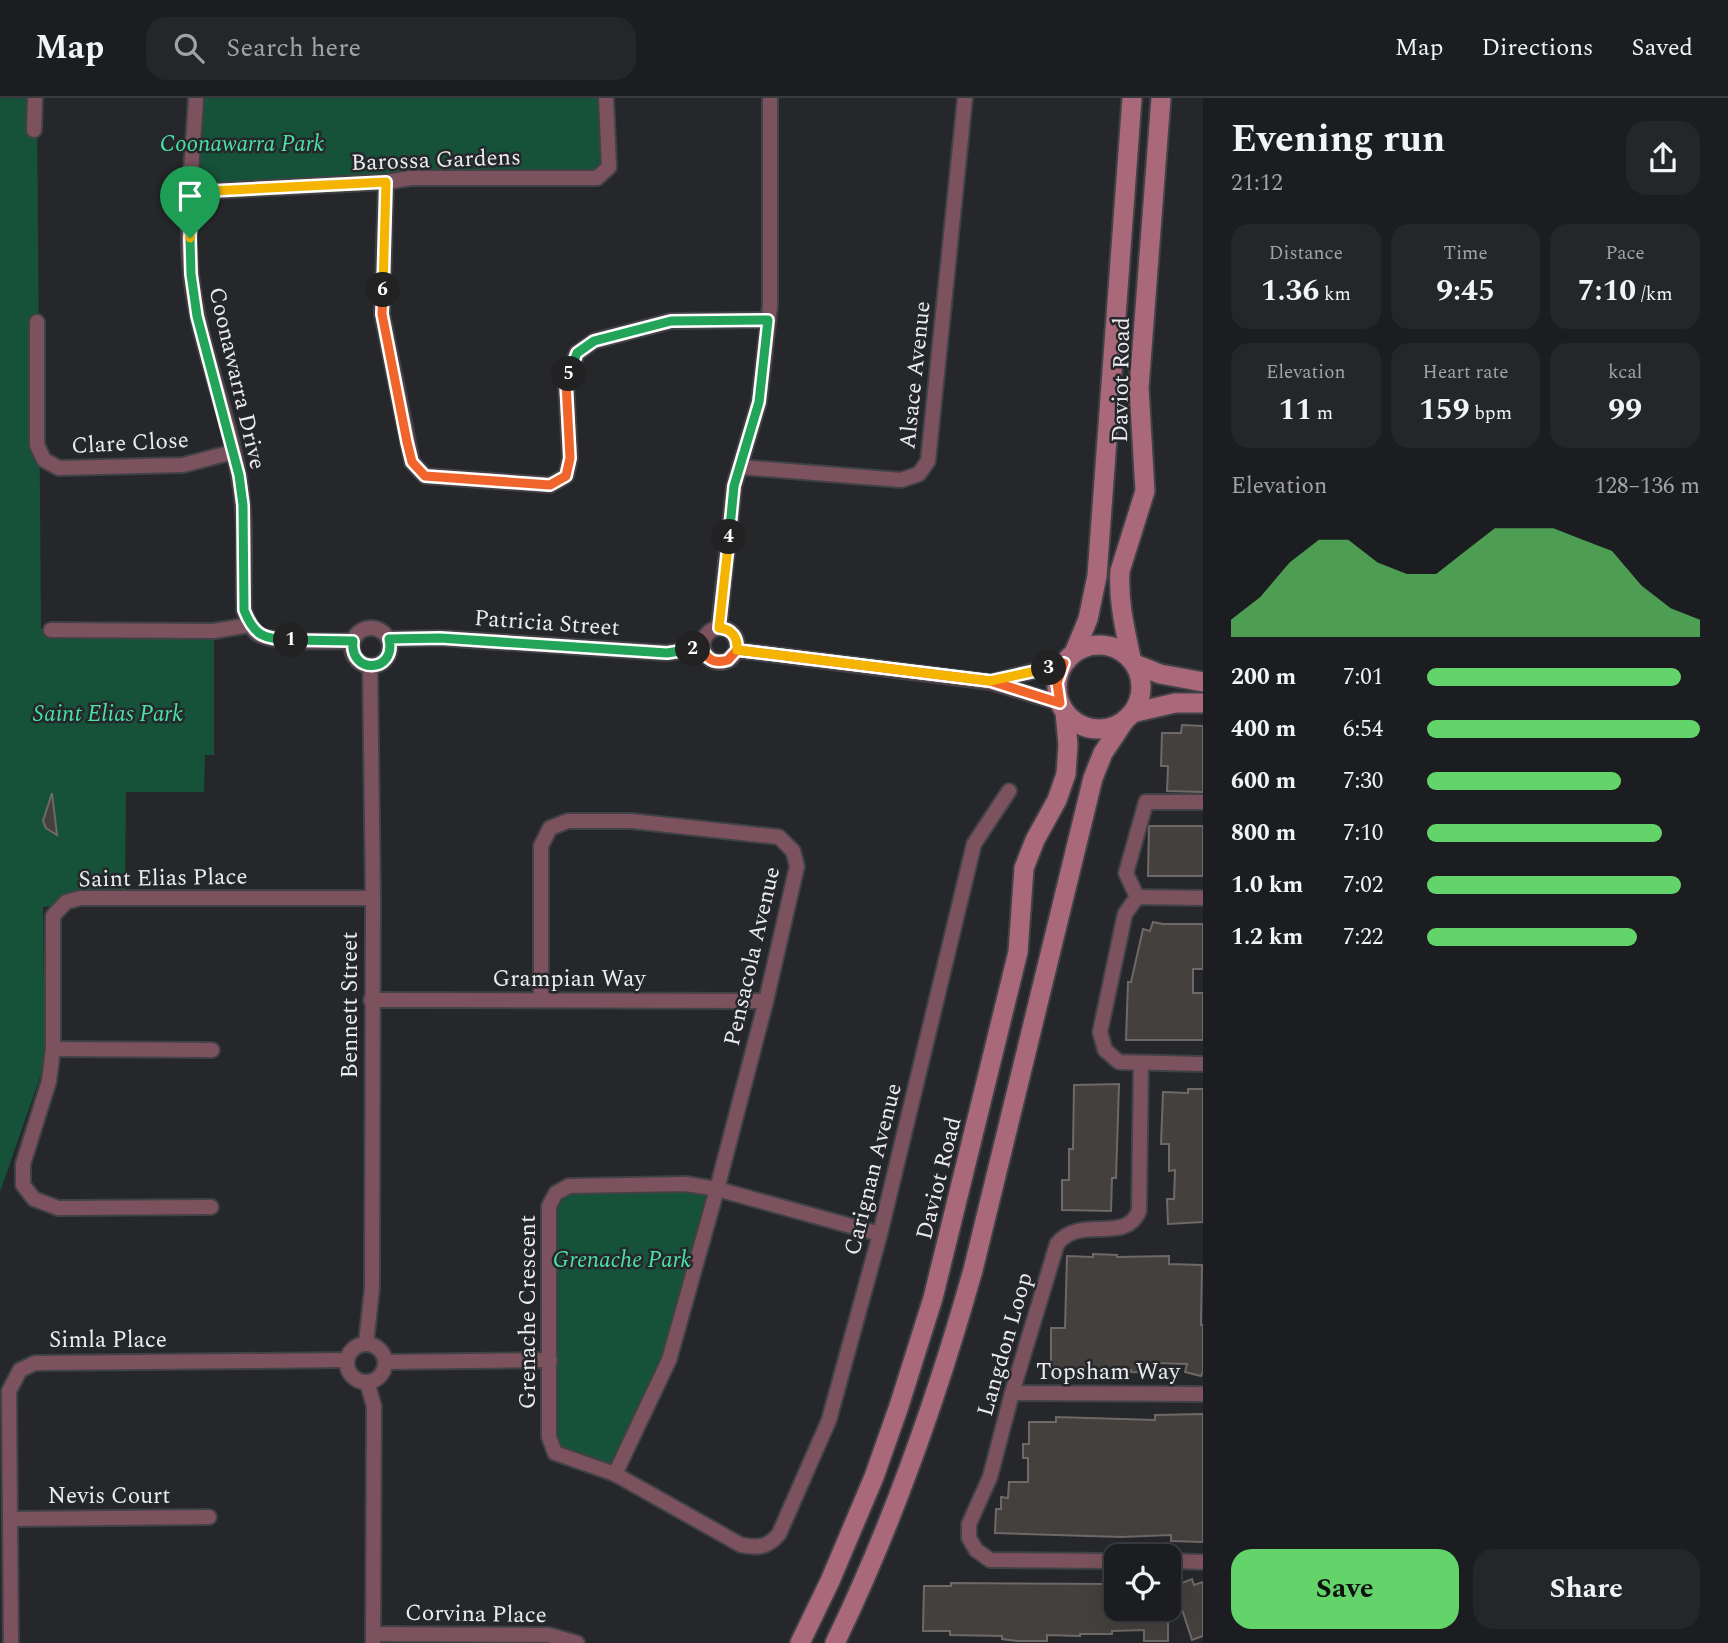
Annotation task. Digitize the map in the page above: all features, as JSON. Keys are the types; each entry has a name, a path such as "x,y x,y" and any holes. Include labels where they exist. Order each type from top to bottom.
{"street":[{"path":"34,130 35,98"},
{"name":"Coonawarra Drive","path":"196,98 191,274 197,316 233,452 243,505 244,610 250,625"},
{"name":"Barossa Gardens","path":"192,192 386,182 411,178 597,178 609,167 606,98"},
{"path":"719,628 734,486 759,402 770,306 769,98"},
{"name":"Alsace Avenue","path":"740,467 901,480 919,474 928,461 965,98"},
{"name":"Daviot Road","path":"1069,658 1088,619 1097,576 1132,98"},
{"name":"Daviot Road","path":"1133,661 1119,601 1119,584 1120,571 1145,491 1139,388 1161,98"},
{"path":"386,182 382,314 412,462 425,476 550,485 566,476 570,458 566,382 577,353 594,341 671,321 768,320"},
{"name":"Clare Close","path":"37,322 37,444 44,460 59,468 183,465 233,452"},
{"path":"51,630 214,631 250,625 260,635 277,640 353,641"},
{"path":"373,628 385,633 389,639 390,652 387,658 370,666 358,660 352,648 353,641 361,631 373,628"},
{"path":"719,628 732,632 736,637 737,650 728,660 715,662 709,659 702,648 706,634 719,628"},
{"name":"Patricia Street","path":"389,639 440,638 667,653 702,648"},
{"path":"990,681 1069,658 1093,645 1103,644 1114,647 1133,661 1160,674 1203,682"},
{"path":"737,650 990,681 1063,707 1079,723 1096,729 1106,728 1128,717 1175,703 1203,704"},
{"path":"1063,707 1057,683 1069,658"},
{"path":"835,1643 888,1523 941,1380 976,1257 1093,778 1103,753 1141,693 1141,678 1133,661"},
{"name":"Bennett Street","path":"366,1344 372,1288 373,898 370,666"},
{"name":"Daviot Road","path":"800,1643 830,1581 874,1477 933,1298 1018,953 1024,868 1035,840 1057,800 1066,774 1068,745 1063,707"},
{"name":"Carignan Avenue","path":"758,1548 771,1544 779,1534 829,1420 880,1234 974,844 1009,791"},
{"path":"1137,897 1126,873 1146,802 1203,802"},
{"name":"Pensacola Avenue","path":"541,1000 541,846 550,828 568,821 631,821 779,837 793,851 797,866 718,1189 669,1360 615,1474"},
{"path":"1137,897 1203,898"},
{"path":"1137,897 1125,914 1100,1032 1105,1049 1119,1062 1203,1064"},
{"name":"Saint Elias Place","path":"211,1207 58,1208 34,1199 23,1185 23,1164 49,1081 53,1049 53,916 59,907 72,899 373,898"},
{"name":"Grampian Way","path":"371,1000 766,1001"},
{"path":"53,1049 212,1050"},
{"name":"Langdon Loop","path":"1104,1561 990,1560 976,1550 969,1538 969,1524 990,1477 1057,1244 1063,1236 1074,1230 1122,1228 1131,1224 1139,1211 1141,1063"},
{"name":"Grenache Crescent","path":"758,1548 741,1545 615,1474 555,1453 549,1437 549,1206 556,1193 569,1186 686,1184 718,1189 880,1234"},
{"path":"366,1344 379,1349 385,1362 380,1375 367,1382 350,1373 347,1360 354,1348 366,1344"},
{"name":"Simla Place","path":"11,1643 9,1391 20,1370 35,1363 347,1360"},
{"path":"385,1362 550,1360"},
{"path":"367,1382 374,1406 373,1639"},
{"name":"Topsham Way","path":"1012,1393 1203,1394"},
{"name":"Nevis Court","path":"10,1518 209,1517"},
{"path":"1181,1562 1203,1562"},
{"name":"Corvina Place","path":"373,1639 549,1639 578,1643"}],"green space":[{"name":"Saint Elias Park","path":"0,98 37,98 41,629 214,631 214,755 205,755 204,792 126,792 125,898 43,907 45,1063 0,1192"},
{"name":"Coonawarra Park","path":"196,98 606,98 609,167 594,176 192,192"},
{"name":"Grenache Park","path":"717,1189 669,1360 615,1474 574,1461 549,1437 556,1193"}],"building":[{"path":"1182,725 1203,726 1203,792 1167,791 1168,766 1161,766 1162,733 1181,733"},
{"path":"52,793 57,835 46,828 43,821"},
{"path":"1149,826 1203,826 1203,876 1148,876"},
{"path":"1153,922 1203,924 1203,969 1193,969 1193,993 1203,993 1203,1040 1126,1040 1128,982 1131,982 1143,929 1150,931"},
{"path":"1119,1084 1116,1178 1112,1178 1111,1211 1062,1210 1062,1180 1069,1180 1069,1149 1073,1149 1074,1085"},
{"path":"1188,1089 1203,1089 1203,1222 1168,1224 1167,1199 1174,1199 1175,1170 1169,1171 1169,1144 1161,1144 1163,1092 1188,1093"},
{"path":"1093,1254 1117,1257 1169,1256 1169,1264 1202,1265 1201,1376 1185,1372 1187,1364 1155,1363 1155,1373 1051,1369 1051,1328 1065,1328 1067,1256 1093,1257"},
{"path":"1203,1414 1203,1542 1171,1541 1171,1535 1121,1537 995,1533 996,1509 1001,1509 1001,1497 1008,1498 1009,1482 1028,1482 1028,1458 1023,1458 1023,1444 1029,1444 1029,1422 1056,1422 1056,1417 1155,1420 1155,1415"},
{"path":"1192,1579 1194,1585 1203,1582 1203,1636 1192,1640 1181,1606 1181,1583"},
{"path":"951,1583 1104,1584 1104,1621 1168,1621 1168,1641 1144,1641 1144,1630 1080,1636 1047,1635 1047,1641 1017,1641 1002,1639 1002,1636 950,1635 950,1631 923,1631 924,1586 951,1586"}],"route":[{"path":"190,238 191,274 197,316 239,475 243,505 244,610 250,625 260,635 277,640 353,641 352,648 358,660 370,666 387,658 390,652 389,639 440,638 667,653 702,648 709,659 715,662 728,660 737,650 990,681 1060,703 1057,683 1064,663 990,681 829,663 737,650 736,637 732,632 719,628 734,486 759,402 768,320 671,321 594,341 577,353 566,382 570,458 566,476 550,485 425,476 412,462 382,314 386,182 192,192 190,238"}]}
